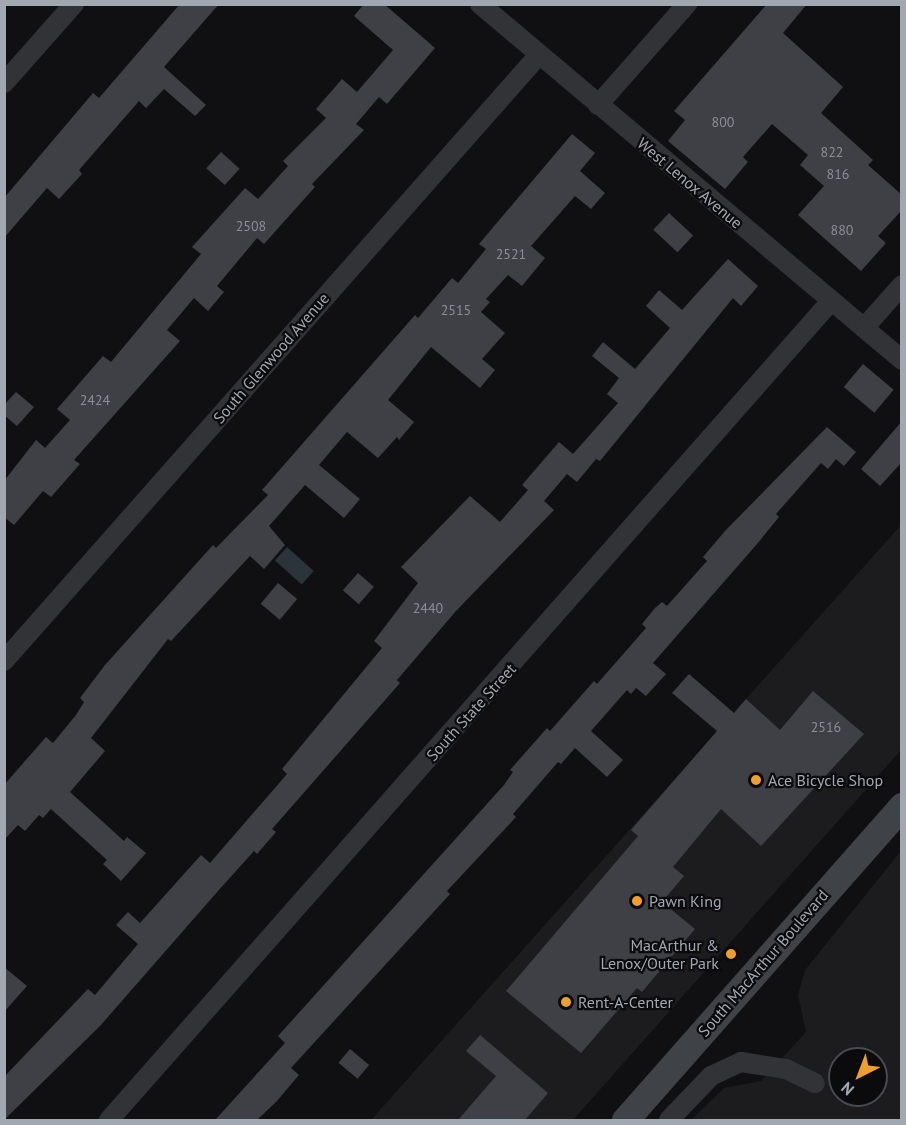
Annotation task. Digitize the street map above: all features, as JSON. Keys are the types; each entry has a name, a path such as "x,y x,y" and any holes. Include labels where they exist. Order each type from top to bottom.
{"main road":[{"name":"South MacArthur Boulevard","path":"625,1120 902,806"}],"street":[{"path":"4,83 74,4"},
{"name":"West Lenox Avenue","path":"480,4 538,56 902,360"},
{"path":"598,105 687,4"},
{"name":"South Glenwood Avenue","path":"4,661 538,56"},
{"path":"864,328 902,285"},
{"name":"South State Street","path":"109,1120 831,301"},
{"path":"669,1120 711,1076 741,1062 786,1069 815,1083"}],"shaded area":[{"path":"901,525 901,750 573,1120 371,1120"},
{"path":"287,547 314,571 302,584 275,560"},
{"path":"901,851 901,1120 691,1120 724,1088 761,1081 806,1032 798,995 805,970"}],"building":[{"path":"180,4 219,4 164,67 206,105 195,116 164,89 146,108 139,101 79,170 82,174 59,199 47,188 4,238 4,198 93,93 99,98"},
{"path":"364,4 384,4 435,48 387,104 379,97 356,124 364,130 312,184 315,187 264,244 257,238 217,286 224,292 208,311 194,298 167,330 180,341 74,460 80,464 51,497 43,491 14,525 4,517 4,481 36,440 45,448 70,420 57,409 103,356 111,362 201,254 192,247 245,188 258,199 288,166 283,161 326,118 316,109 342,79 357,92 393,50 354,16"},
{"path":"767,4 807,4 783,33 843,87 821,113 873,160 868,165 902,195 902,210 878,236 886,243 861,271 798,215 824,186 800,165 808,155 772,124 743,157 748,162 725,189 668,141 685,120 674,111"},
{"path":"572,134 595,153 580,171 605,193 591,209 575,196 531,246 545,258 522,286 508,275 486,299 490,302 481,312 505,333 482,359 495,370 480,388 431,347 388,400 414,422 399,440 397,437 378,458 347,432 319,465 360,499 344,518 305,485 269,526 285,545 264,569 250,556 171,641 168,639 91,738 105,751 70,792 124,841 127,837 146,853 121,881 103,864 107,860 51,809 43,818 39,815 25,831 18,825 4,840 4,785 46,737 53,743 76,715 84,702 80,698 105,665 213,545 216,548 268,495 262,490 415,315 418,318 452,278 458,283 486,249 479,244"},
{"path":"221,152 240,169 225,185 206,168"},
{"path":"669,213 693,236 677,252 653,230"},
{"path":"728,259 758,286 741,306 733,298 600,461 596,459 577,482 567,474 544,501 554,510 456,611 397,680 400,683 272,829 276,832 257,854 254,851 100,1026 4,1120 4,1077 88,989 95,995 138,944 116,925 128,912 140,923 201,855 210,863 287,774 282,769 382,648 374,641 418,583 401,567 470,496 500,522 528,490 522,485 559,442 573,454 618,403 607,394 619,378 592,356 603,342 635,369 670,328 646,306 659,290 682,310"},
{"path":"863,364 894,390 874,413 844,387"},
{"path":"16,392 34,407 17,426 4,415 4,405"},
{"path":"902,421 902,462 880,486 861,469"},
{"path":"827,427 856,452 844,466 836,459 828,469 821,463 776,514 779,517 757,544 653,663 666,674 646,696 636,688 631,694 627,690 591,731 623,760 607,777 575,748 561,764 558,762 513,814 516,817 447,891 450,894 291,1068 299,1075 276,1102 257,1120 215,1120 285,1043 278,1036 504,785 513,772 510,770 547,728 550,731 594,681 597,684 646,628 642,624 655,608 662,602 667,606 707,561 703,557 725,531"},
{"path":"358,573 374,587 359,604 343,590"},
{"path":"278,583 297,599 280,620 261,604"},
{"path":"689,674 734,713 746,699 780,730 813,691 864,734 761,846 721,809 673,867 684,876 662,902 695,929 642,992 637,988 581,1053 506,991 638,836 631,830 717,731 672,693"},
{"path":"4,967 27,986 4,1012"},
{"path":"480,1035 548,1093 525,1120 458,1120 496,1076 466,1051"},
{"path":"350,1049 369,1065 358,1079 338,1063"}],"place":[{"name":"Ace Bicycle Shop","path":"756,780"},
{"name":"Pawn King","path":"637,901"},
{"name":"MacArthur & Lenox/Outer Park","path":"731,954"},
{"name":"Rent-A-Center","path":"566,1002"}]}
